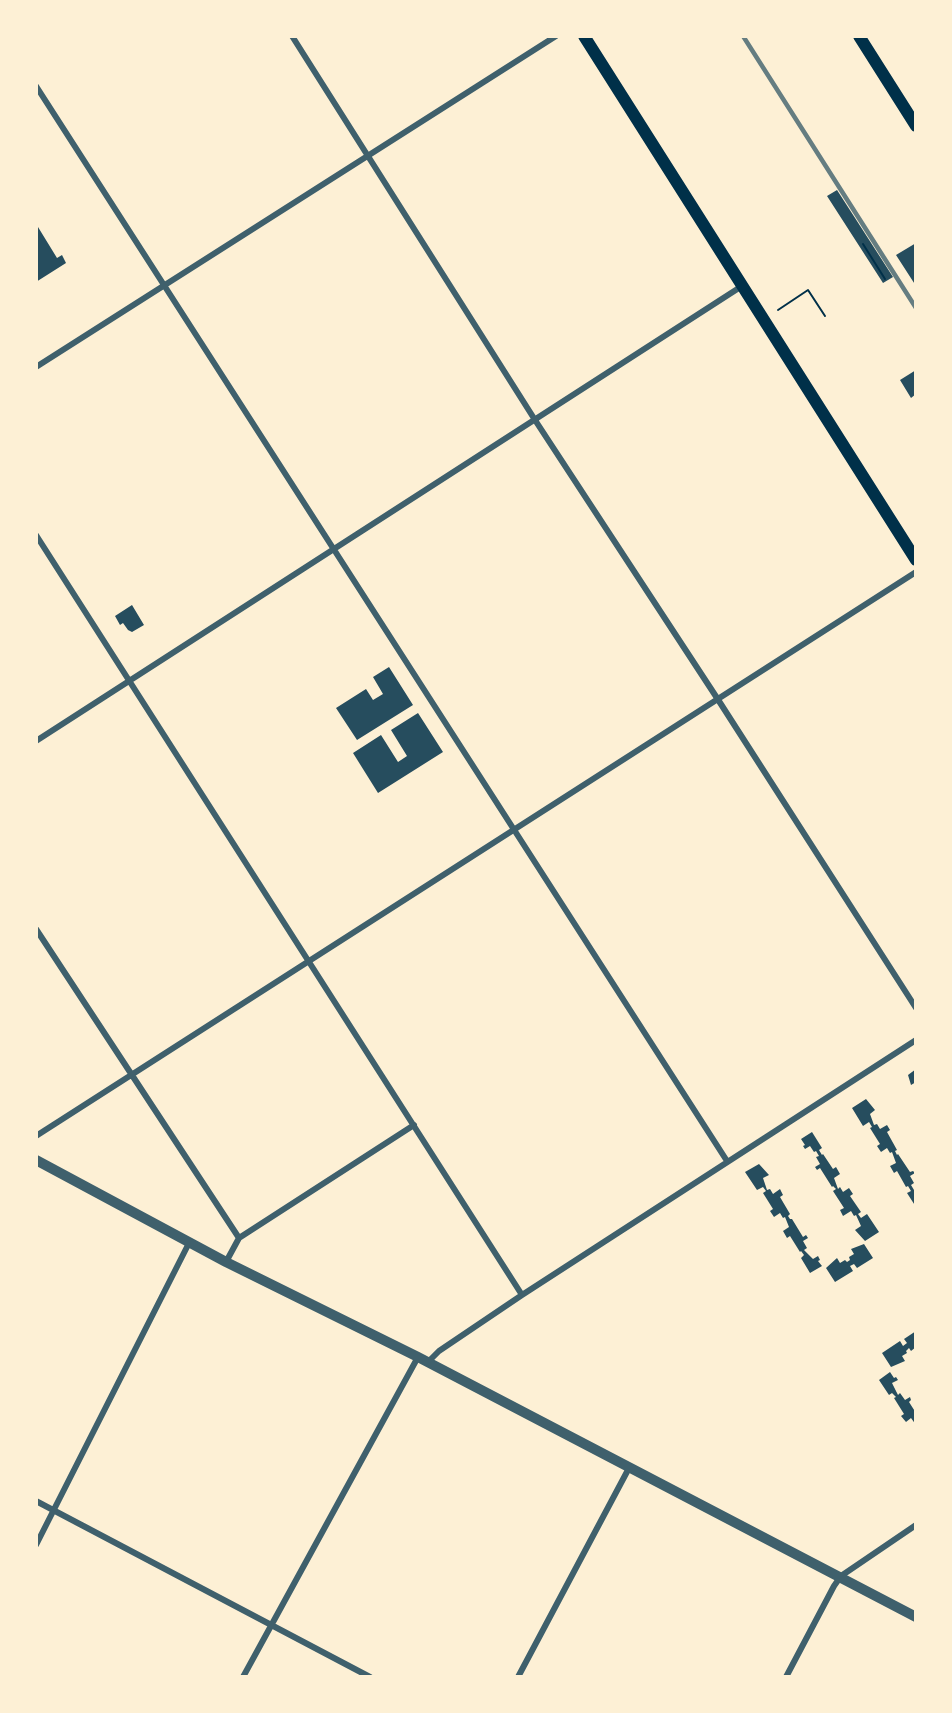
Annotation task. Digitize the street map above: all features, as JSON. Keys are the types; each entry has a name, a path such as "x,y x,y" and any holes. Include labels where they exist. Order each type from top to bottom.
{"main road":[{"path":"584,36 916,560"},
{"path":"859,36 916,126"}],"street":[{"path":"292,36 535,420 916,1008"},
{"path":"36,367 556,36"},
{"path":"36,86 727,1161"},
{"path":"36,741 742,286"},
{"path":"36,535 522,1295"},
{"path":"36,1136 916,572"},
{"path":"36,929 239,1238"},
{"path":"243,1677 270,1625 423,1359 439,1351 727,1161 916,1040"},
{"path":"226,1262 239,1238 414,1125"},
{"path":"36,1160 189,1243 423,1359 916,1617"},
{"path":"36,1545 189,1243"},
{"path":"518,1677 629,1468"},
{"path":"36,1501 370,1677"},
{"path":"786,1677 841,1576 916,1525"}],"path":[{"path":"863,243 885,279"},
{"path":"778,310 808,290 825,316"}],"building":[{"path":"837,190 893,277 883,283 827,196"},
{"path":"38,227 57,258 62,255 66,263 36,282 36,228"},
{"path":"916,243 916,286 896,255"},
{"path":"916,370 916,394 911,398 900,380"},
{"path":"132,605 144,625 132,632 123,623 120,625 115,616"},
{"path":"389,667 413,705 357,740 336,708 366,689 373,700 383,694 373,677"},
{"path":"418,713 443,752 378,793 353,753 381,735 398,762 407,756 391,730"},
{"path":"916,1069 916,1082 911,1085 908,1075"},
{"path":"866,1099 875,1110 870,1114 874,1125 877,1124 880,1129 887,1125 890,1130 887,1132 897,1150 895,1151 897,1155 910,1172 915,1173 910,1176 914,1183 911,1185 914,1190 916,1188 916,1207 907,1193 911,1191 908,1186 906,1187 897,1171 894,1173 890,1166 896,1163 892,1152 890,1153 887,1148 881,1152 877,1146 880,1144 869,1122 863,1126 852,1108"},
{"path":"812,1132 822,1148 819,1150 822,1155 833,1169 836,1167 840,1174 834,1178 838,1189 840,1187 843,1192 849,1188 853,1194 850,1196 861,1212 858,1214 861,1218 867,1214 879,1232 865,1241 855,1230 861,1226 856,1215 854,1216 851,1211 843,1216 840,1210 844,1208 833,1191 836,1189 832,1187 820,1168 817,1170 815,1167 820,1164 816,1151 814,1152 810,1146 805,1149 803,1146 805,1145 801,1139"},
{"path":"759,1164 769,1175 763,1178 767,1190 770,1189 773,1194 780,1189 783,1195 780,1197 790,1214 788,1216 803,1237 806,1235 808,1238 803,1241 807,1248 804,1250 813,1259 818,1256 820,1260 818,1261 822,1266 810,1273 801,1258 804,1255 790,1236 787,1238 783,1231 789,1227 785,1217 783,1218 780,1213 774,1217 770,1211 773,1209 763,1193 766,1191 763,1187 757,1190 745,1172"},
{"path":"864,1244 873,1258 857,1268 854,1264 850,1266 853,1271 835,1282 826,1268 837,1258 840,1263 845,1260 847,1262 854,1254 851,1249"},
{"path":"916,1331 916,1347 911,1351 909,1348 902,1356 905,1361 891,1367 882,1353 900,1341 903,1346 907,1343 904,1339"},
{"path":"890,1372 898,1380 892,1383 898,1395 900,1393 905,1400 910,1397 909,1402 916,1413 916,1425 911,1418 906,1422 901,1416 904,1414 894,1398 896,1397 892,1393 889,1395 879,1380"}],"railway":[{"path":"743,36 916,308"}]}
